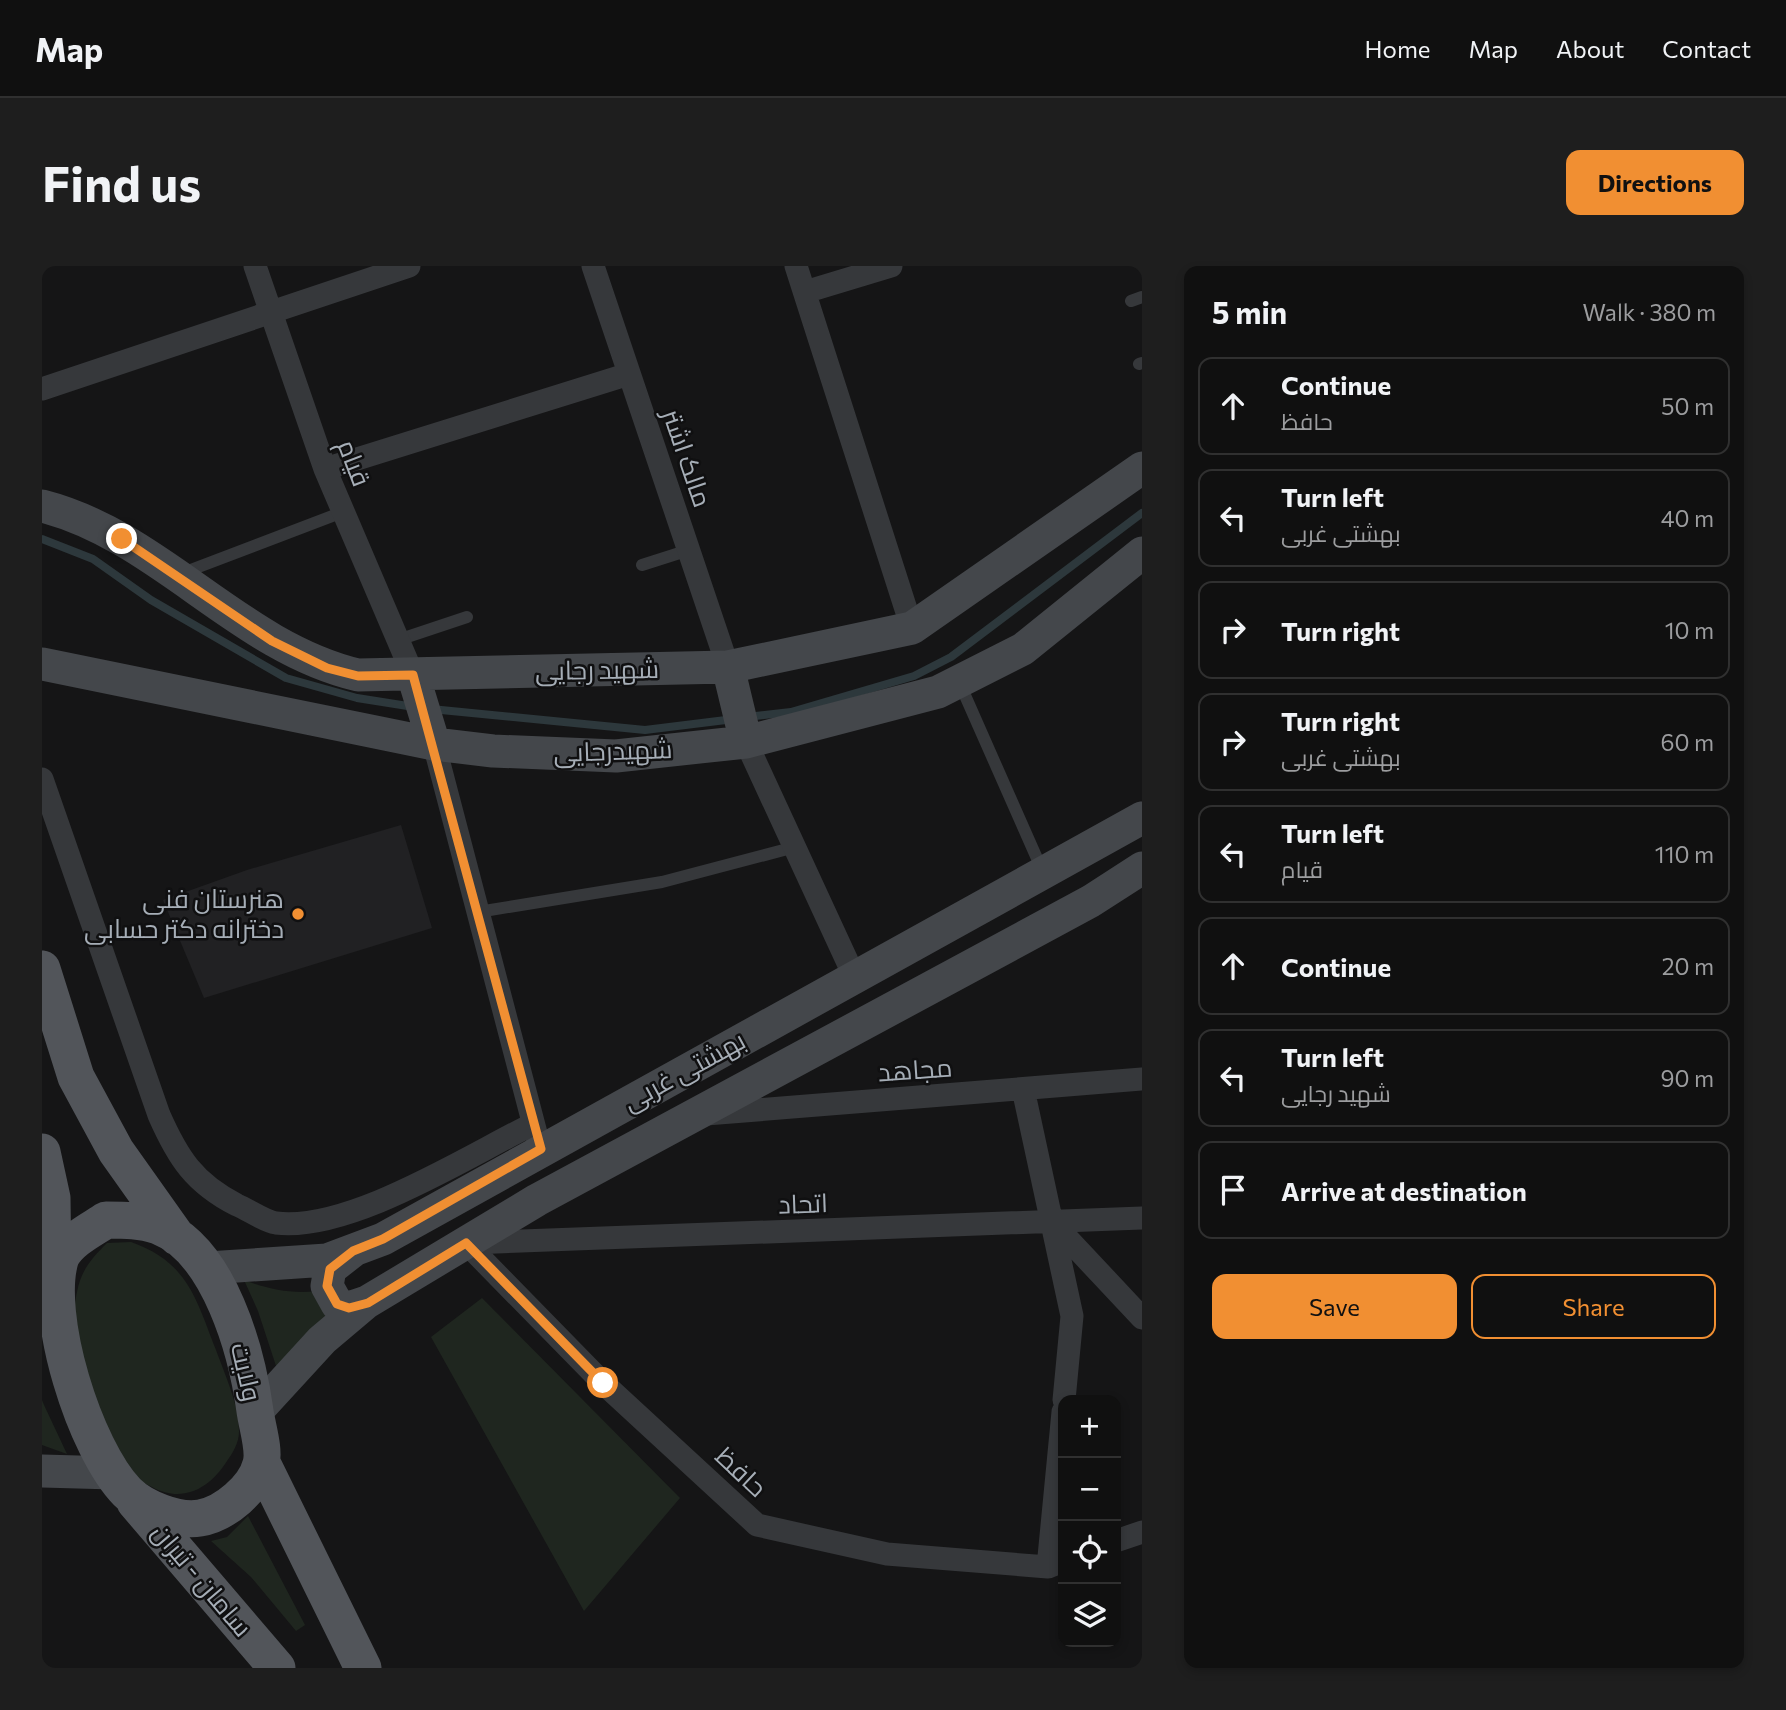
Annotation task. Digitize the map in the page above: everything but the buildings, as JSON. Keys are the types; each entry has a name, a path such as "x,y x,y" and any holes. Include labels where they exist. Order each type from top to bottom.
{"main road":[{"path":"42,969 76,1077 116,1151 180,1240"},
{"path":"42,1152 52,1198 53,1287"},
{"name":"ولایت","path":"106,1220 137,1221 160,1227 180,1240 208,1268 231,1316 250,1369 262,1463 245,1491 220,1511 199,1519 162,1513 121,1483 86,1429 47,1331 53,1287 61,1257 79,1238 106,1220"},
{"path":"262,1463 363,1668"},
{"name":"سامان - تیران","path":"121,1483 276,1668"}],"street":[{"name":"قیام","path":"255,266 325,469 413,675"},
{"path":"42,389 409,266"},
{"name":"مالک اشتر","path":"593,266 729,667"},
{"path":"796,266 912,628"},
{"path":"805,292 891,266"},
{"path":"325,469 629,374"},
{"name":"شهید رجایی","path":"42,506 66,512 122,539 272,641 327,668 358,676 729,667 912,628 1142,468"},
{"name":"شهیدرجایی","path":"42,664 434,744 493,751 616,756 746,742 938,692 1023,649 1142,553"},
{"path":"729,667 746,742 855,978"},
{"path":"42,779 159,1115 177,1156 215,1194 274,1223 317,1222 356,1213 537,1136 434,744 413,675"},
{"name":"بهشتی غربی","path":"208,1268 327,1260 383,1239 537,1136 855,978 1142,818"},
{"name":"بهشتی غربی","path":"255,1413 322,1340 368,1303 466,1243 692,1115 1091,901 1142,868"},
{"name":"مجاهد","path":"692,1115 1142,1079"},
{"path":"1023,1089 1072,1316 1064,1395"},
{"name":"اتحاد","path":"466,1243 1142,1218"},
{"path":"1053,1223 1142,1318"},
{"name":"حافظ","path":"466,1243 603,1383 757,1525 887,1554 1056,1564"},
{"path":"353,1251 330,1269 327,1286 337,1304 349,1308 368,1303"},
{"path":"1056,1564 1061,1458"},
{"path":"42,1471 121,1483"},
{"path":"1121,1539 1142,1532"}],"lane":[{"path":"176,575 343,512"},
{"path":"642,565 689,550"},
{"path":"398,640 467,617"},
{"path":"959,681 1043,873"},
{"path":"478,912 662,882 795,846"}],"shaded area":[{"name":"هنرستان فنی دخترانه دکتر حسابی","path":"401,825 432,928 204,998 163,900 247,870"},
{"path":"131,1242 166,1260 187,1284 202,1314 237,1411 239,1436 231,1454 220,1471 204,1486 185,1493 163,1492 152,1487 135,1478 125,1465 99,1412 76,1339 75,1303 84,1271 107,1243"},
{"path":"244,1280 281,1290 319,1291 334,1319 277,1369 258,1311"},
{"path":"482,1298 680,1498 584,1611 431,1337"},
{"path":"42,1400 44,1405 67,1454 42,1445"},
{"path":"248,1516 305,1625 296,1631 251,1577 211,1541 227,1537"}],"waterway":[{"path":"747,717 791,712 914,676 951,657 1142,513"},
{"path":"42,539 93,559 151,600 286,678 357,698 414,707"},
{"path":"431,709 645,730 734,719"}],"place":[{"name":"هنرستان فنی دخترانه دکتر حسابی","path":"298,914"}],"route":[{"path":"122,539 272,641 327,668 358,676 413,675 434,744 541,1149 383,1239 353,1251 330,1269 327,1286 337,1304 349,1308 368,1303 466,1243 603,1383"}]}
